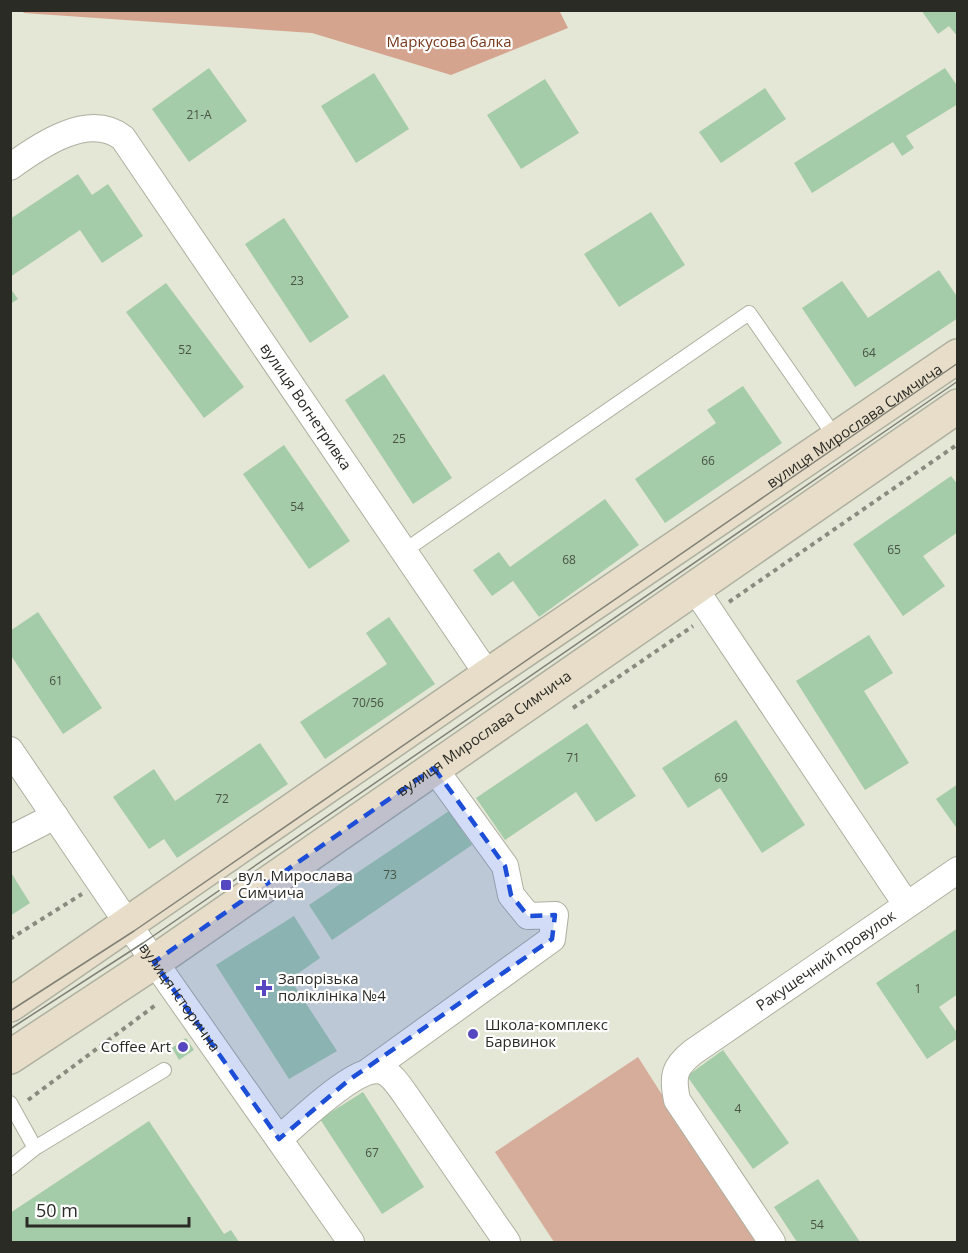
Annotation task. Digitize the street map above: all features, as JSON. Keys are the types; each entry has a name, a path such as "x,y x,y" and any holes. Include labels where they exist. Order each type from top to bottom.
{"street":[{"name":"вулиця Вогнетривка","path":"10,167 36,149 70,132 105,130 116,132 123,138 488,675"},
{"name":"вулиця Мирослава Симчича","path":"10,1005 488,675 957,356"},
{"name":"вулиця Мирослава Симчича","path":"10,1057 154,962 434,768 703,601 957,406"},
{"path":"703,601 906,904"},
{"name":"вулиця Історична","path":"10,750 154,962 351,1242"},
{"path":"279,1139 349,1080 369,1071 552,939 555,915 528,916 522,909 511,894 505,866 434,768"},
{"path":"10,839 55,816"},
{"name":"Ракушечний провулок","path":"772,1242 677,1100 674,1086 676,1070 683,1059 957,870"},
{"path":"369,1071 382,1071 392,1077 507,1242"}],"lane":[{"path":"404,551 749,313 836,438"},
{"path":"10,1168 35,1148 164,1070"},
{"path":"12,1106 35,1148"}],"path":[{"path":"703,601 957,444"},
{"path":"10,939 83,894"},
{"path":"12,1106 155,1006"}],"highlighted area":[{"path":"434,768 505,866 511,895 528,916 555,915 552,939 349,1080 279,1139 154,962"}],"shaded area":[{"path":"638,1057 756,1242 554,1242 495,1152"}],"green space":[{"name":"Маркусова балка","path":"559,10 568,28 451,75 312,33 24,13 22,11"}],"building":[{"path":"921,10 958,10 958,37 949,26 938,34"},
{"path":"209,68 247,121 189,162 152,109"},
{"path":"945,68 958,87 958,104 906,136 914,148 902,156 893,142 812,193 794,163"},
{"path":"374,73 409,129 356,163 321,106"},
{"path":"545,79 579,133 521,169 487,115"},
{"path":"765,88 786,119 721,163 699,132"},
{"path":"78,174 92,195 108,184 143,236 102,263 80,230 10,277 10,219"},
{"path":"651,212 685,265 619,307 584,254"},
{"path":"284,218 349,317 310,343 245,244"},
{"path":"939,270 958,298 958,318 855,387 802,308 842,281 868,318"},
{"path":"166,283 244,387 204,418 126,312"},
{"path":"10,288 18,299 10,304"},
{"path":"384,374 452,478 413,504 345,400"},
{"path":"743,386 782,443 665,523 635,479 716,423 707,410"},
{"path":"284,445 350,541 309,569 243,474"},
{"path":"951,476 958,485 958,532 923,556 945,586 903,616 853,544"},
{"path":"605,499 639,545 539,617 513,581 492,596 473,570 499,552 510,567"},
{"path":"38,612 102,708 63,734 10,654 10,631"},
{"path":"389,617 435,684 325,759 300,722 387,664 366,633"},
{"path":"869,635 893,673 864,691 909,763 865,790 796,681"},
{"path":"736,720 805,825 762,853 720,788 688,808 662,768"},
{"path":"587,723 636,796 596,822 576,792 505,840 476,798"},
{"path":"260,743 288,784 177,858 164,839 149,849 113,797 154,769 175,801"},
{"path":"958,784 958,830 936,799"},
{"path":"449,811 472,845 332,940 309,905"},
{"path":"10,871 30,903 10,916"},
{"name":"Запорізька поліклініка №4","path":"294,916 320,958 290,979 337,1051 289,1079 216,965"},
{"path":"958,928 958,994 939,1007 958,1034 958,1038 927,1059 876,983"},
{"path":"186,1038 194,1050 179,1060 172,1048"},
{"path":"723,1050 789,1143 753,1169 687,1076"},
{"path":"363,1092 424,1187 382,1214 320,1119"},
{"path":"149,1121 224,1234 231,1230 239,1242 10,1242 10,1213"},
{"path":"818,1179 860,1242 797,1242 774,1207"}],"tram line":[{"path":"10,1011 134,931 958,363"},
{"path":"10,1029 143,943 958,381"}],"place":[{"name":"вул. Мирослава Симчича","path":"226,885"},
{"name":"Запорізька поліклініка №4","path":"264,988"},
{"name":"Школа-комплекс Барвинок","path":"473,1034"},
{"name":"Coffee Art","path":"183,1047"}]}
